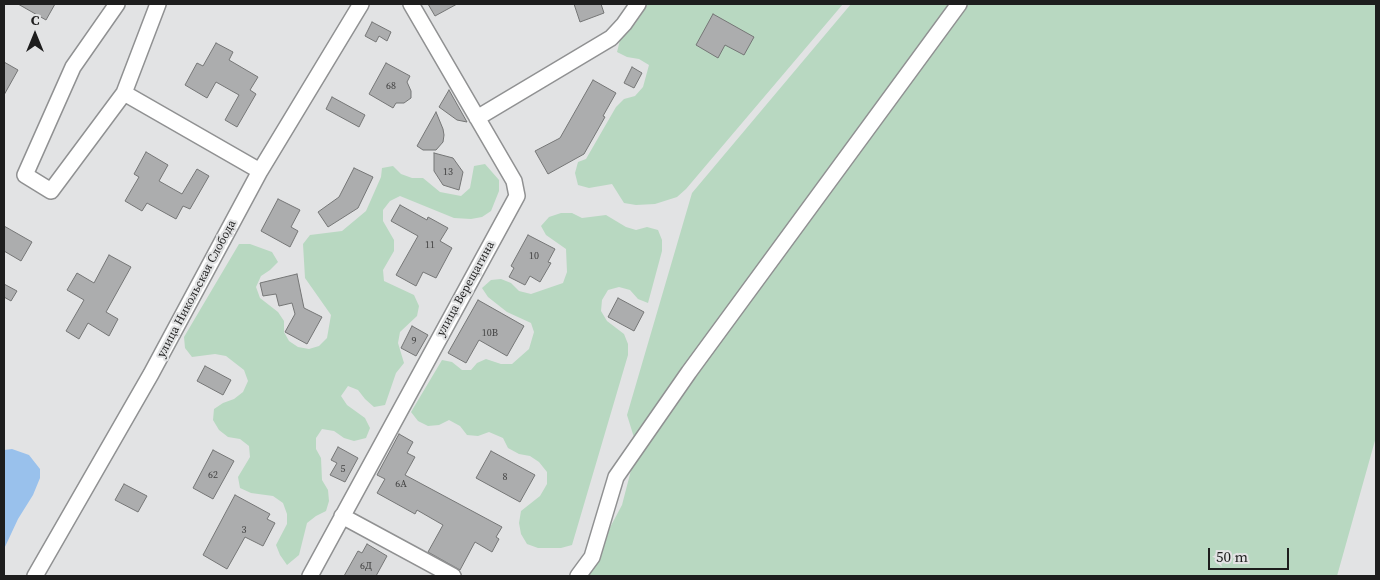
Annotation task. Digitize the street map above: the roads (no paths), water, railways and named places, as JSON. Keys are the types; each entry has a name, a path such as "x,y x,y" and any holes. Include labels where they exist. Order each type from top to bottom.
{"street":[{"path":"117,4 73,67 26,176 51,191 124,93 158,4"},
{"name":"улица Никольская Слобода","path":"35,576 151,374 260,171 361,4"},
{"name":"улица Верещагина","path":"310,576 517,196 514,180 411,4"},
{"path":"477,118 611,38 638,4"},
{"path":"578,576 592,556 616,477 689,372 960,4"},
{"path":"124,93 260,171"},
{"path":"342,516 453,576"}],"water":[{"path":"12,449 29,455 40,469 40,478 4,549 4,450"}]}
